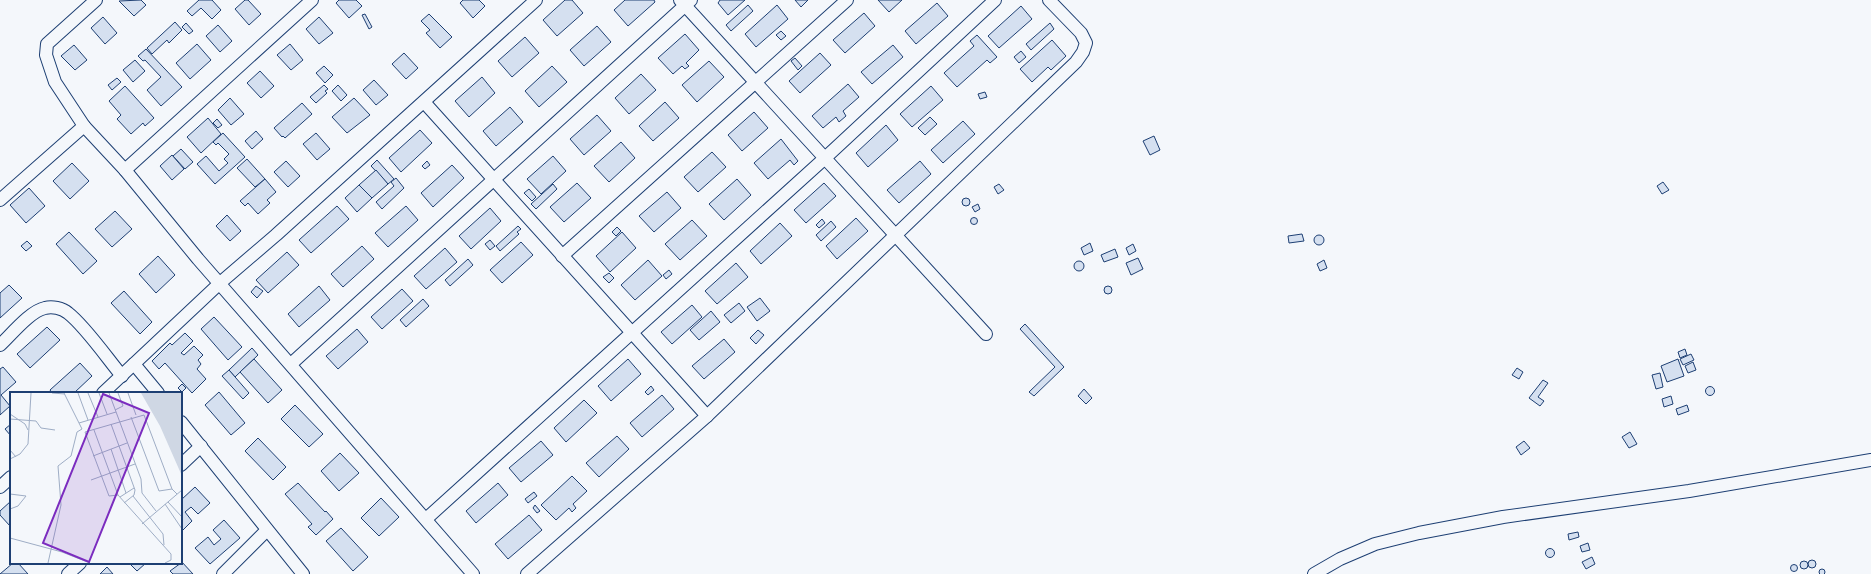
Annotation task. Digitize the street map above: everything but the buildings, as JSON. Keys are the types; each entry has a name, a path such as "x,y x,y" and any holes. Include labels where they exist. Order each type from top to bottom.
{"street":[{"path":"96,0 48,44 46,55 55,82 84,126 125,170 220,283 474,574"},
{"path":"125,170 312,0"},
{"path":"104,392 220,283 276,236 536,0"},
{"path":"562,256 847,0"},
{"path":"426,519 825,158 995,0"},
{"path":"527,574 707,416 895,234 1056,82 1083,52 1086,43 1081,33 1049,0"},
{"path":"291,364 685,2 755,82 986,334"},
{"path":"424,102 707,416"},
{"path":"0,200 84,126"},
{"path":"0,345 30,316 44,308 55,307 67,312 78,323 122,376"},
{"path":"134,364 157,392"},
{"path":"182,423 303,574"},
{"path":"182,464 201,446"},
{"path":"1314,574 1340,559 1375,544 1419,533 1503,517 1689,491 1871,460"},
{"path":"0,487 10,478"},
{"path":"223,574 268,530"},
{"path":"68,574 79,564"}]}
